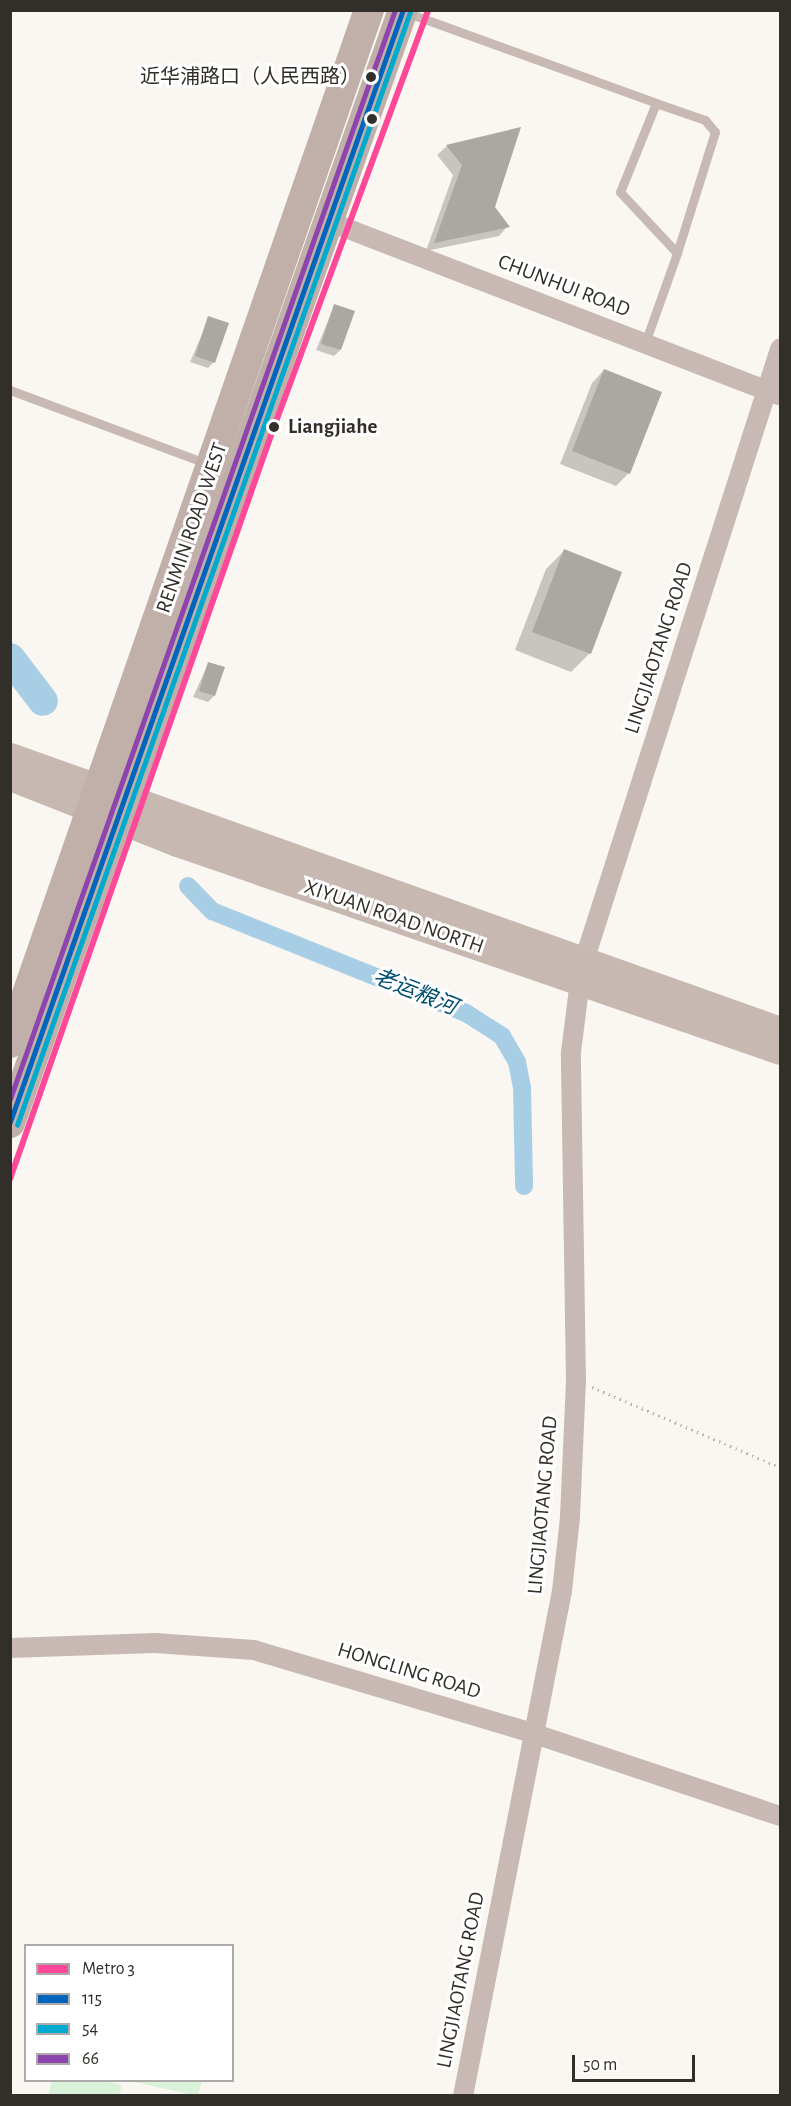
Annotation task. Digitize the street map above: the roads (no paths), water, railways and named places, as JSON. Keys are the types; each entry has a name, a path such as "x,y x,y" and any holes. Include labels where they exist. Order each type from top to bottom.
{"main road":[{"name":"RENMIN ROAD WEST","path":"10,1122 214,466 369,10"},
{"name":"RENMIN ROAD WEST","path":"10,1043 110,805 330,222 403,11"},
{"name":"XIYUAN ROAD NORTH","path":"10,756 110,805"},
{"name":"XIYUAN ROAD NORTH","path":"10,777 110,805 582,971 780,1051"},
{"name":"XIYUAN ROAD NORTH","path":"582,971 780,1030"}],"street":[{"name":"CHUNHUI ROAD","path":"330,222 774,394"},
{"name":"LINGJIAOTANG ROAD","path":"463,2096 532,1733 562,1591 576,1382 571,1052 582,971 774,394 780,349"},
{"name":"HONGLING ROAD","path":"10,1648 155,1643 254,1650 532,1733 780,1816"}],"lane":[{"path":"403,11 705,120 715,132 677,253 645,343"},
{"path":"656,103 620,192 677,253"},
{"path":"10,390 214,466"}],"waterway":[{"name":"老运粮河","path":"10,658 43,701"},
{"name":"老运粮河","path":"188,886 212,911 466,1013 502,1036 517,1062 522,1087 524,1186"}],"metro line":[{"name":"3","path":"10,1179 274,427 428,10"}],"place":[{"name":"近华浦路口（人民西路）","path":"371,77"},
{"name":"Liangjiahe","path":"274,427"}]}
